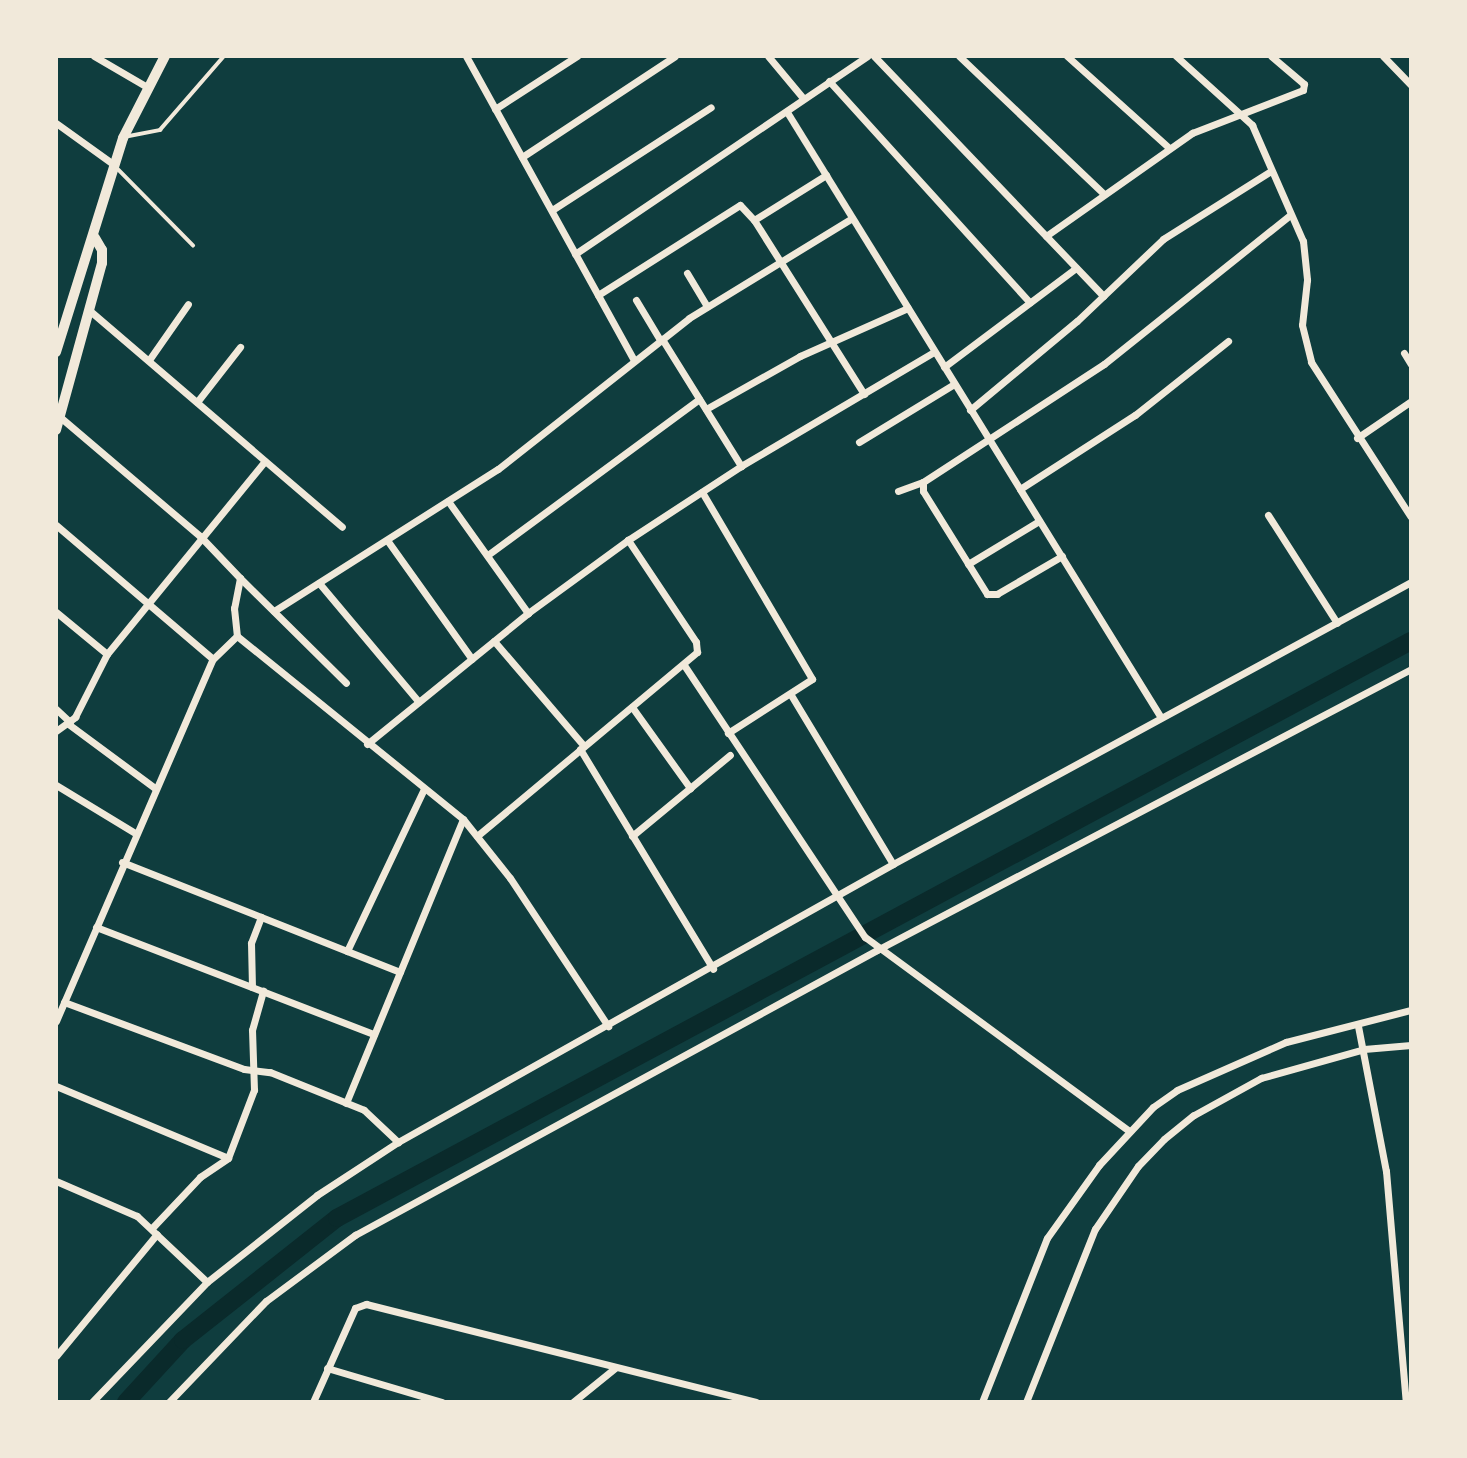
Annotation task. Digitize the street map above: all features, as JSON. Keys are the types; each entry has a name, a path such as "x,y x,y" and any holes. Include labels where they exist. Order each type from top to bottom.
{"main road":[{"path":"56,352 85,251 95,238 113,164 147,87 164,56"},
{"path":"56,430 103,257 95,238"}],"street":[{"path":"93,56 147,87"},
{"path":"466,56 634,360"},
{"path":"495,108 577,56"},
{"path":"522,157 675,56"},
{"path":"768,56 803,98"},
{"path":"874,56 1103,296"},
{"path":"959,56 1102,193"},
{"path":"1067,56 1168,147"},
{"path":"1176,56 1244,115 1303,241 1307,267 1305,344 1357,438 1411,517"},
{"path":"1046,236 1168,147 1204,127 1244,115 1304,89 1271,56"},
{"path":"1383,56 1411,85"},
{"path":"575,254 787,111 861,57"},
{"path":"829,81 1030,303"},
{"path":"552,210 711,107"},
{"path":"787,111 1160,716"},
{"path":"56,122 113,164"},
{"path":"970,410 1103,296 1163,239 1271,171"},
{"path":"754,220 826,175"},
{"path":"598,295 740,205 754,220 864,394"},
{"path":"898,491 923,482 990,441 1104,364 1290,215"},
{"path":"274,611 523,452 634,360 707,306 852,218"},
{"path":"944,367 1076,268"},
{"path":"687,274 707,306"},
{"path":"636,300 741,466"},
{"path":"149,360 188,304"},
{"path":"706,409 832,343 908,308"},
{"path":"89,310 342,527"},
{"path":"1020,489 1135,415 1228,341"},
{"path":"197,402 240,347"},
{"path":"367,744 528,613 628,540 741,466 934,352"},
{"path":"1404,353 1411,364"},
{"path":"859,442 954,384"},
{"path":"489,555 699,399"},
{"path":"1357,438 1411,401"},
{"path":"60,417 200,536 346,683"},
{"path":"56,731 68,722 107,654 200,536 265,461"},
{"path":"923,482 923,491 968,564 992,596 1062,556"},
{"path":"702,492 812,679 791,695 728,733"},
{"path":"448,500 528,613"},
{"path":"1268,515 1337,622"},
{"path":"968,564 1039,521"},
{"path":"56,525 213,659"},
{"path":"387,540 472,659"},
{"path":"477,836 684,664 698,645 628,540"},
{"path":"240,578 234,608 237,636 367,744 463,819 608,1026"},
{"path":"92,1402 207,1283 317,1195 398,1142 713,969 892,864 1411,582"},
{"path":"319,583 419,702"},
{"path":"56,612 107,654"},
{"path":"56,1021 122,862 213,659 237,636"},
{"path":"494,642 582,747 632,836 713,969"},
{"path":"684,664 836,895 877,950 1129,1131"},
{"path":"169,1402 266,1301 355,1235 877,950 1411,669"},
{"path":"791,695 892,864"},
{"path":"632,706 690,788"},
{"path":"56,709 68,722 155,788"},
{"path":"632,836 730,755"},
{"path":"56,785 135,833"},
{"path":"347,951 424,789"},
{"path":"346,1102 463,819"},
{"path":"122,862 400,972"},
{"path":"252,987 251,943 261,917"},
{"path":"96,927 374,1034"},
{"path":"56,1356 200,1177 228,1158 254,1090 252,1030 263,991"},
{"path":"64,1002 254,1070 270,1072 346,1102 374,1116 398,1142"},
{"path":"982,1402 1047,1238 1129,1131 1177,1090 1220,1069 1308,1034 1358,1026 1411,1010"},
{"path":"1358,1026 1386,1171 1406,1402"},
{"path":"1026,1402 1095,1229 1138,1166 1164,1139 1227,1094 1261,1078 1364,1049 1411,1045"},
{"path":"56,1086 228,1158"},
{"path":"56,1181 136,1216 155,1231 207,1283"},
{"path":"313,1402 355,1308 366,1304 756,1402"},
{"path":"327,1368 442,1402"},
{"path":"573,1402 615,1368"}],"lane":[{"path":"123,138 160,130 224,56"},
{"path":"113,164 193,245"}],"waterway":[{"path":"126,1402 183,1340 337,1218 1411,641"}]}
